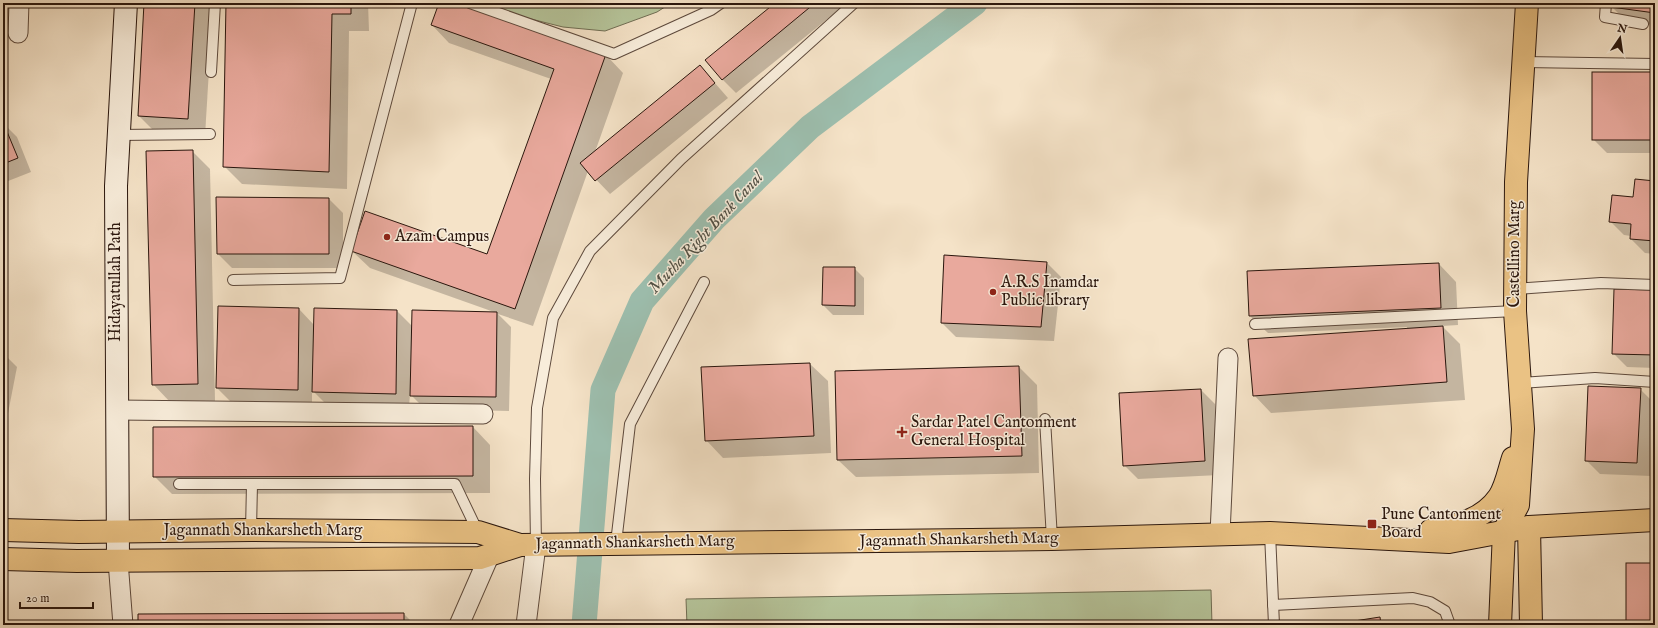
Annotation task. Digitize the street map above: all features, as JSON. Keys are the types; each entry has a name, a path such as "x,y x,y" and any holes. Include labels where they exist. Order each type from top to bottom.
{"main road":[{"name":"Castellino Marg","path":"1504,531 1518,505 1523,429 1515,311 1516,182 1527,3"},
{"name":"Jagannath Shankarsheth Marg","path":"1397,540 1415,533 1460,524 1479,517 1500,496 1523,429"},
{"path":"1518,505 1529,527 1531,625"},
{"name":"Jagannath Shankarsheth Marg","path":"3,559 76,561 480,558 490,554 528,545 1052,539 1270,533 1449,542 1529,527 1655,520"},
{"name":"Jagannath Shankarsheth Marg","path":"3,530 79,532 251,530 478,532 528,545"},
{"path":"1500,625 1504,531"}],"street":[{"path":"18,34 19,3"},
{"name":"Hidayatullah Path","path":"118,560 116,186 126,3"},
{"path":"1220,534 1228,358"},
{"path":"116,410 483,414"},
{"path":"526,625 528,545"},
{"path":"459,625 490,554"},
{"path":"118,560 123,625"}],"lane":[{"path":"211,72 215,3"},
{"path":"233,280 340,278 412,3"},
{"path":"470,3 614,54 711,10 721,3"},
{"path":"528,545 535,479 537,408 553,318 590,251 681,159 854,3"},
{"path":"1606,3 1605,17 1643,24"},
{"path":"1523,62 1655,64"},
{"path":"119,135 210,134"},
{"path":"616,543 630,424 704,282"},
{"path":"1515,289 1601,283 1655,284"},
{"path":"1254,324 1515,311"},
{"path":"1519,382 1595,378 1655,382"},
{"path":"1045,419 1052,539"},
{"path":"179,484 455,484 478,532"},
{"path":"251,530 252,484"},
{"path":"1270,533 1274,625"},
{"path":"1273,605 1413,598 1430,602 1445,610 1450,625"}],"green space":[{"path":"484,3 671,3 657,12 605,31 563,27 515,15"},
{"path":"1211,590 1212,625 687,625 686,599"}],"building":[{"path":"144,3 195,3 188,119 138,116"},
{"path":"226,3 351,3 351,14 332,14 329,172 223,167"},
{"path":"439,3 462,3 606,54 515,309 351,251 365,211 487,254 554,69 431,25"},
{"path":"775,3 815,3 722,80 705,60"},
{"path":"1612,3 1655,3 1655,13 1611,7"},
{"path":"700,65 715,83 595,181 580,163"},
{"path":"1592,72 1655,72 1655,140 1592,140"},
{"path":"3,122 18,158 3,164"},
{"path":"193,150 198,384 152,385 146,151"},
{"path":"1635,179 1655,181 1655,241 1630,239 1631,224 1609,222 1612,195 1633,197"},
{"path":"216,197 329,198 329,254 217,254"},
{"name":"A.R.S Inamdar Public library","path":"944,255 1047,262 1041,327 941,323"},
{"path":"1439,263 1441,308 1249,316 1247,271"},
{"path":"823,267 855,267 855,306 822,305"},
{"path":"1614,289 1655,290 1655,355 1612,354"},
{"path":"218,306 299,308 298,390 216,388"},
{"path":"314,308 397,310 396,394 312,392"},
{"path":"412,310 497,312 496,397 410,396"},
{"path":"1443,326 1447,382 1253,396 1248,339"},
{"path":"810,363 814,436 705,441 701,367"},
{"path":"1019,366 1022,456 837,460 835,371"},
{"path":"1588,386 1641,388 1637,463 1585,461"},
{"path":"1201,389 1205,461 1123,466 1119,393"},
{"path":"1655,392 1655,460 1652,460"},
{"path":"473,426 473,476 153,477 153,427"},
{"path":"1626,563 1655,563 1655,625 1626,625"},
{"path":"404,613 404,625 138,625 138,614"},
{"path":"1380,617 1381,625 1335,625 1335,624"}],"waterway":[{"name":"Mutha Right Bank Canal","path":"584,625 603,390 642,301 714,219 810,127 975,3"}],"place":[{"name":"Azam Campus","path":"387,237"},
{"name":"A.R.S Inamdar Public library","path":"993,292"},
{"name":"Sardar Patel Cantonment General Hospital","path":"902,432"},
{"name":"Pune Cantonment Board","path":"1372,524"}]}
